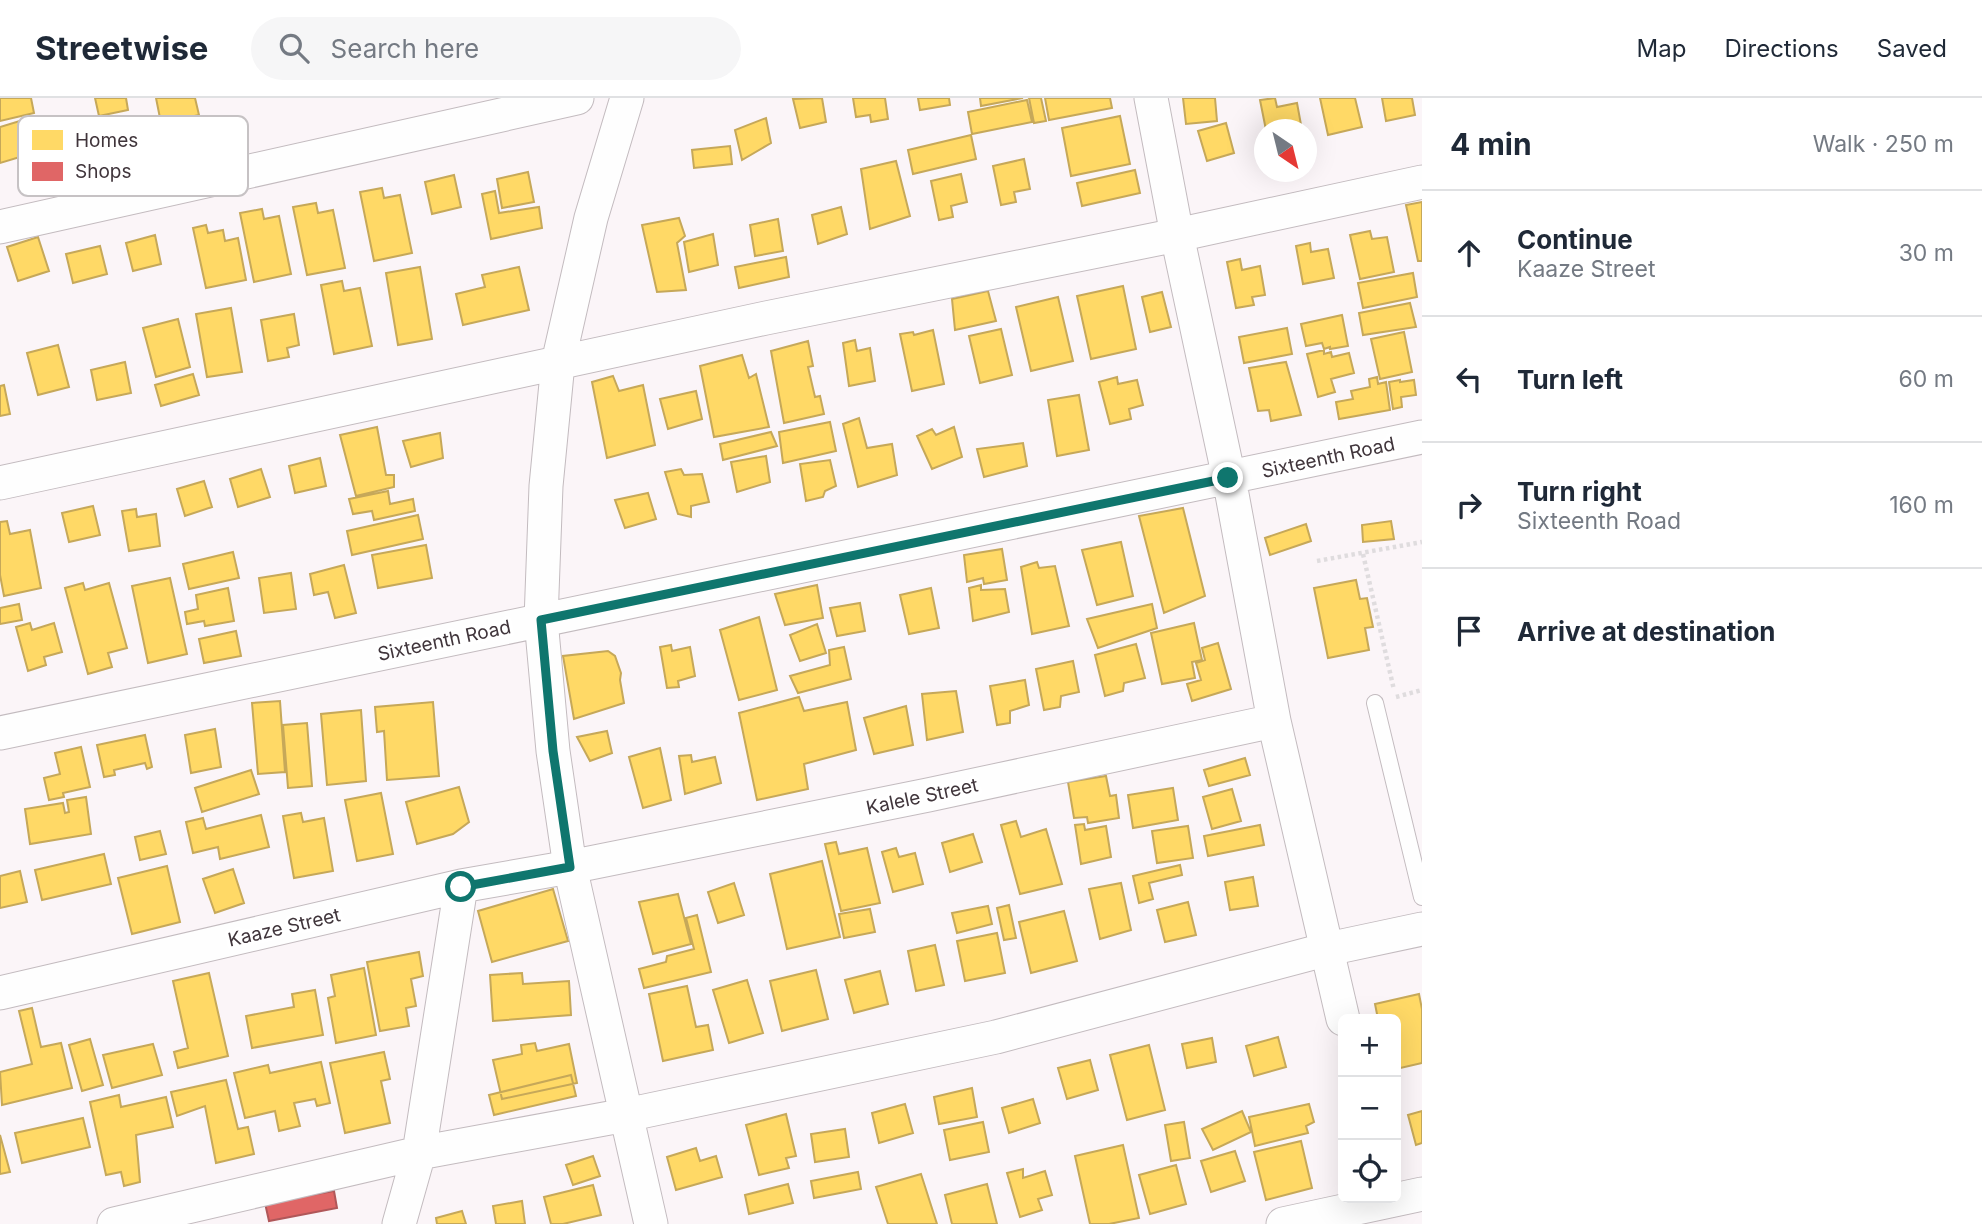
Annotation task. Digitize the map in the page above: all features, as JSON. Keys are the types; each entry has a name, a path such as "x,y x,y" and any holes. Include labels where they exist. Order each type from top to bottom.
{"street":[{"path":"248,172 577,98"},
{"path":"627,98 591,218 558,363 545,486 541,620 553,751 570,867 651,1224"},
{"path":"1151,98 1274,722 1342,1014"},
{"path":"0,482 1422,182"},
{"path":"0,227 139,196"},
{"name":"Sixteenth Road","path":"0,733 1422,437"},
{"name":"Kalele Street","path":"570,867 1274,722"},
{"name":"Kaaze Street","path":"0,993 461,887 570,867"},
{"path":"399,1224 419,1153 461,887"},
{"path":"114,1224 419,1153 626,1115 996,1037 1328,949 1422,929"},
{"path":"1283,1224 1384,1208 1422,1194"}],"lane":[{"path":"1375,703 1422,897"}],"path":[{"path":"1317,561 1422,542"},
{"path":"1363,554 1398,710"}],"building: Homes":[{"path":"0,98 31,98 34,113 0,121"},
{"path":"95,98 126,98 128,110 99,116"},
{"path":"156,98 195,98 199,115 160,116"},
{"path":"822,98 826,122 800,128 793,99"},
{"path":"853,98 885,98 888,119 871,122 870,115 856,117"},
{"path":"918,98 949,98 950,105 920,110"},
{"path":"980,98 1023,98 981,106"},
{"path":"1029,98 1041,98 1046,121 1034,123"},
{"path":"1045,98 1110,98 1112,108 1049,120"},
{"path":"1183,98 1215,98 1217,121 1186,124"},
{"path":"1275,98 1277,107 1297,103 1300,119 1264,119 1260,100"},
{"path":"1320,98 1355,98 1362,127 1328,135"},
{"path":"1382,98 1412,98 1415,115 1386,121"},
{"path":"1027,100 1032,122 972,134 968,112"},
{"path":"1120,116 1130,164 1071,176 1062,128"},
{"path":"766,118 771,143 742,160 735,130"},
{"path":"18,122 18,158 0,163 0,127"},
{"path":"1226,123 1234,153 1207,161 1198,131"},
{"path":"971,135 976,159 913,174 908,150"},
{"path":"730,146 732,164 694,168 692,150"},
{"path":"1024,159 1030,189 1014,192 1016,202 1001,205 993,166"},
{"path":"896,161 910,216 870,229 861,169"},
{"path":"1135,170 1140,193 1082,206 1077,183"},
{"path":"528,172 534,202 502,208 497,179"},
{"path":"961,174 967,202 951,206 953,217 939,220 931,181"},
{"path":"454,175 461,207 432,214 425,182"},
{"path":"382,188 384,198 400,195 412,253 374,261 360,192"},
{"path":"495,191 499,213 539,207 542,228 491,239 482,194"},
{"path":"1422,202 1422,261 1418,261 1406,205"},
{"path":"316,203 318,213 333,210 345,268 307,275 293,207"},
{"path":"841,207 847,234 818,244 812,215"},
{"path":"262,209 264,219 279,216 291,274 254,282 240,213"},
{"path":"679,218 685,236 677,243 686,290 657,292 642,225"},
{"path":"778,219 783,251 755,256 750,225"},
{"path":"206,225 208,233 223,230 225,241 238,238 246,280 206,288 193,228"},
{"path":"1370,231 1372,239 1387,237 1394,272 1360,279 1350,235"},
{"path":"713,234 718,265 689,272 684,242"},
{"path":"155,235 161,264 133,271 126,243"},
{"path":"38,237 49,271 18,281 7,247"},
{"path":"1310,243 1311,252 1328,249 1334,278 1303,284 1296,246"},
{"path":"100,246 107,274 73,283 66,254"},
{"path":"786,257 789,277 739,288 735,267"},
{"path":"1240,259 1242,270 1260,266 1265,295 1252,297 1254,305 1236,308 1227,262"},
{"path":"420,267 432,339 398,345 386,273"},
{"path":"519,267 529,310 463,325 456,294 485,287 482,275"},
{"path":"1413,273 1417,297 1363,308 1358,283"},
{"path":"342,281 344,291 360,288 372,346 334,354 321,285"},
{"path":"1123,286 1136,349 1091,359 1077,296"},
{"path":"988,291 996,321 955,330 952,299"},
{"path":"1162,292 1171,327 1150,332 1142,297"},
{"path":"1058,297 1073,361 1031,371 1016,307"},
{"path":"1410,303 1416,327 1363,335 1359,313"},
{"path":"231,308 242,372 207,377 196,314"},
{"path":"294,314 299,345 287,348 289,357 268,361 261,320"},
{"path":"1342,315 1348,346 1324,349 1322,343 1306,346 1301,324"},
{"path":"178,319 190,367 156,377 143,328"},
{"path":"1287,328 1292,354 1244,363 1239,337"},
{"path":"1001,329 1012,375 980,383 969,336"},
{"path":"933,330 944,384 912,391 900,334 913,332 914,335"},
{"path":"1404,332 1412,372 1380,379 1371,339"},
{"path":"855,340 857,351 870,348 875,381 849,386 843,343"},
{"path":"808,341 813,366 808,367 815,397 820,396 824,414 784,423 771,351"},
{"path":"58,345 69,387 38,395 27,353"},
{"path":"1324,350 1324,354 1331,352 1332,357 1349,353 1354,373 1331,379 1335,392 1318,397 1307,354"},
{"path":"742,355 749,378 756,374 769,427 714,437 700,366"},
{"path":"125,362 131,393 97,400 91,370"},
{"path":"1286,362 1301,415 1271,421 1269,410 1258,411 1249,368"},
{"path":"193,374 199,395 161,406 155,385"},
{"path":"613,376 619,391 643,385 655,445 607,458 592,382"},
{"path":"1117,377 1118,384 1137,380 1143,405 1129,409 1131,419 1110,424 1099,382"},
{"path":"1377,377 1378,384 1386,382 1390,410 1339,419 1336,402 1353,399 1351,391 1370,387 1369,379"},
{"path":"1414,380 1416,395 1401,397 1402,407 1393,409 1389,382"},
{"path":"4,385 10,414 0,416 0,386"},
{"path":"696,391 702,419 668,429 660,399"},
{"path":"1079,395 1089,450 1057,456 1048,400"},
{"path":"859,418 867,448 892,444 897,475 858,487 843,424"},
{"path":"830,422 836,451 783,463 779,432"},
{"path":"377,427 386,475 394,475 394,487 356,496 340,435"},
{"path":"954,427 962,457 932,469 917,436 932,429 936,435"},
{"path":"771,432 777,446 723,460 720,444"},
{"path":"440,433 443,458 411,467 403,441"},
{"path":"1023,443 1027,466 984,477 977,449"},
{"path":"766,456 770,482 737,492 731,462"},
{"path":"320,458 326,486 295,493 289,466"},
{"path":"830,460 836,486 825,491 823,497 806,501 800,464"},
{"path":"261,469 270,497 238,507 230,479"},
{"path":"681,469 684,475 702,474 709,502 691,506 691,517 678,514 665,472"},
{"path":"204,481 212,507 185,516 177,489"},
{"path":"388,491 390,504 413,499 415,511 374,520 372,511 353,514 349,499"},
{"path":"648,493 656,519 625,528 615,500"},
{"path":"93,506 100,535 69,542 62,513"},
{"path":"1183,508 1205,596 1164,613 1139,516"},
{"path":"136,509 137,517 156,514 160,546 129,551 122,511"},
{"path":"418,515 423,539 352,555 347,531"},
{"path":"7,521 10,534 30,530 41,588 4,596 0,575 0,522"},
{"path":"1391,521 1394,539 1363,542 1362,525"},
{"path":"1306,524 1311,541 1270,555 1265,538"},
{"path":"1121,542 1133,596 1097,605 1082,550"},
{"path":"426,545 432,578 378,588 372,555"},
{"path":"1002,549 1007,580 984,584 983,578 967,582 964,555"},
{"path":"233,552 239,578 189,589 183,564"},
{"path":"1037,562 1039,568 1055,566 1069,626 1032,634 1021,567"},
{"path":"344,565 356,613 335,618 328,592 314,595 310,574"},
{"path":"291,573 296,609 264,613 259,578"},
{"path":"170,578 187,654 148,663 132,586"},
{"path":"1356,580 1360,599 1367,598 1373,627 1365,628 1369,650 1328,658 1314,588"},
{"path":"83,583 85,590 109,583 127,648 108,653 112,667 88,674 65,588"},
{"path":"817,585 823,618 785,625 775,594"},
{"path":"981,585 981,590 1005,589 1009,612 973,621 969,588"},
{"path":"228,588 234,621 205,626 204,621 187,624 185,612 198,609 196,595"},
{"path":"931,588 939,628 909,634 900,595"},
{"path":"860,603 865,631 837,636 830,608"},
{"path":"19,604 22,620 0,624 0,608"},
{"path":"1152,604 1157,628 1098,648 1087,619"},
{"path":"759,617 777,690 739,700 720,630"},
{"path":"30,623 32,630 54,623 62,652 44,657 46,665 28,671 16,627"},
{"path":"1194,623 1202,660 1192,662 1195,678 1162,684 1151,633"},
{"path":"817,624 826,653 800,661 790,635"},
{"path":"236,631 241,656 204,663 199,639"},
{"path":"1218,643 1231,689 1192,701 1187,684 1201,680 1196,663 1205,660 1202,648"},
{"path":"1136,644 1145,678 1124,683 1123,691 1105,696 1095,655"},
{"path":"671,645 672,651 690,647 695,676 678,681 679,687 667,688 660,647"},
{"path":"844,647 851,679 798,693 790,676 830,665 829,650"},
{"path":"608,651 615,656 621,673 624,703 574,719 563,656"},
{"path":"1073,661 1079,692 1061,696 1060,707 1044,710 1036,669"},
{"path":"1025,680 1029,705 1010,711 1010,723 997,725 990,686"},
{"path":"956,691 963,732 927,740 922,694"},
{"path":"799,697 804,711 847,702 856,750 804,764 808,789 757,800 739,713"},
{"path":"280,701 285,772 258,774 252,703"},
{"path":"433,702 439,776 387,780 384,731 377,732 375,707"},
{"path":"906,706 913,745 874,754 864,718"},
{"path":"361,710 366,781 327,785 321,714"},
{"path":"307,723 312,786 288,788 283,725"},
{"path":"215,729 221,767 191,773 185,735"},
{"path":"607,731 612,753 590,761 577,737"},
{"path":"145,735 152,767 147,769 145,763 114,770 115,775 104,777 97,745"},
{"path":"81,747 90,787 63,793 64,797 49,800 44,778 60,774 55,753"},
{"path":"660,748 671,800 643,808 629,757"},
{"path":"691,755 692,762 715,757 721,783 685,794 679,756"},
{"path":"1245,758 1250,775 1209,786 1204,770"},
{"path":"251,770 259,794 202,812 195,788"},
{"path":"1106,776 1110,796 1116,795 1119,818 1088,823 1087,817 1074,818 1068,782"},
{"path":"459,787 469,822 453,834 417,844 406,802"},
{"path":"1173,788 1178,820 1133,828 1128,795"},
{"path":"1232,789 1241,821 1212,829 1203,797"},
{"path":"381,793 393,854 357,861 345,800"},
{"path":"86,797 91,834 30,844 25,809 63,803 65,813 69,812 67,800"},
{"path":"301,813 303,822 324,818 333,871 294,878 283,816"},
{"path":"261,815 269,847 220,859 218,847 193,853 186,822 203,818 206,829"},
{"path":"1016,821 1021,837 1046,829 1062,884 1020,894 1001,825"},
{"path":"1084,824 1085,830 1106,826 1111,857 1081,864 1075,825"},
{"path":"1260,825 1264,845 1208,856 1204,836"},
{"path":"1188,826 1193,858 1157,863 1152,831"},
{"path":"160,831 166,854 140,860 135,837"},
{"path":"973,834 982,862 950,872 942,843"},
{"path":"836,842 839,854 867,848 880,903 841,911 825,844"},
{"path":"896,848 899,857 915,853 923,884 893,892 882,852"},
{"path":"104,854 111,884 42,900 35,870"},
{"path":"822,861 840,937 787,949 770,874"},
{"path":"1180,865 1182,875 1149,883 1153,899 1139,903 1133,876"},
{"path":"167,866 180,922 132,934 118,878"},
{"path":"233,869 244,903 215,913 203,879"},
{"path":"20,871 27,902 0,908 0,876"},
{"path":"1253,877 1258,906 1230,910 1225,882"},
{"path":"734,883 744,915 718,923 708,892"},
{"path":"1121,883 1131,930 1100,939 1089,889"},
{"path":"553,889 568,941 492,962 478,911"},
{"path":"678,894 691,944 653,954 639,902"},
{"path":"1188,902 1196,935 1165,942 1157,910"},
{"path":"1009,905 1016,938 1004,940 997,908"},
{"path":"988,906 992,924 957,933 952,913"},
{"path":"870,909 875,932 844,938 839,914"},
{"path":"1064,911 1077,961 1031,973 1019,922"},
{"path":"697,915 711,972 644,988 639,969 666,962 667,956 694,949 686,918"},
{"path":"997,933 1005,973 965,981 957,941"},
{"path":"935,945 944,985 916,991 908,951"},
{"path":"419,952 423,976 411,979 416,1006 406,1008 409,1026 380,1031 367,962"},
{"path":"364,968 376,1035 336,1043 328,998 335,996 331,975"},
{"path":"816,970 828,1019 782,1031 770,981"},
{"path":"880,971 888,1004 854,1013 845,980"},
{"path":"209,973 228,1056 178,1068 174,1052 188,1048 173,981"},
{"path":"522,973 523,984 569,981 571,1015 493,1021 490,975"},
{"path":"747,980 763,1033 729,1043 713,990"},
{"path":"687,986 696,1027 708,1025 713,1050 663,1061 649,994"},
{"path":"315,990 323,1035 252,1048 246,1016 294,1007 292,994"},
{"path":"1419,994 1422,1009 1422,1063 1401,1068 1401,1014 1377,1014 1375,1004"},
{"path":"32,1008 41,1047 61,1043 72,1088 2,1105 0,1072 32,1064 19,1011"},
{"path":"1278,1037 1286,1067 1254,1076 1246,1046"},
{"path":"1212,1038 1216,1062 1187,1068 1182,1044"},
{"path":"90,1039 103,1085 82,1091 69,1045"},
{"path":"535,1043 537,1051 569,1044 577,1083 502,1099 493,1060 522,1054 521,1045"},
{"path":"153,1044 162,1075 112,1088 103,1055"},
{"path":"1149,1045 1165,1110 1127,1120 1110,1055"},
{"path":"384,1052 390,1079 381,1081 390,1123 345,1133 330,1063"},
{"path":"1090,1060 1098,1090 1067,1099 1058,1068"},
{"path":"321,1062 330,1103 317,1106 315,1099 294,1103 300,1126 279,1131 275,1111 245,1118 234,1073 268,1065 270,1073"},
{"path":"571,1075 576,1096 494,1115 489,1095"},
{"path":"226,1080 238,1129 248,1127 254,1154 216,1163 205,1106 177,1116 171,1092"},
{"path":"972,1088 977,1117 939,1124 934,1097"},
{"path":"119,1095 121,1107 166,1097 173,1127 136,1135 140,1182 124,1186 121,1172 106,1175 90,1102"},
{"path":"1033,1099 1040,1123 1009,1133 1002,1108"},
{"path":"905,1104 913,1133 879,1143 872,1113"},
{"path":"1309,1104 1314,1122 1306,1126 1308,1133 1255,1146 1249,1117"},
{"path":"1242,1111 1251,1132 1213,1150 1202,1129"},
{"path":"1422,1111 1422,1143 1416,1145 1408,1115"},
{"path":"786,1114 796,1156 786,1158 789,1168 759,1175 746,1125"},
{"path":"83,1118 90,1147 22,1163 15,1133"},
{"path":"983,1122 989,1152 950,1160 944,1130"},
{"path":"1184,1122 1190,1158 1171,1161 1165,1125"},
{"path":"845,1129 849,1157 815,1162 811,1134"},
{"path":"0,1135 10,1172 0,1174"},
{"path":"1301,1141 1312,1188 1266,1200 1254,1152"},
{"path":"1123,1145 1139,1218 1109,1224 1090,1224 1075,1156"},
{"path":"696,1148 700,1161 716,1156 722,1177 676,1190 667,1157"},
{"path":"1235,1151 1245,1181 1211,1192 1201,1161"},
{"path":"593,1156 600,1176 573,1185 566,1165"},
{"path":"1176,1165 1186,1204 1150,1214 1139,1175"},
{"path":"1023,1169 1023,1178 1045,1171 1052,1195 1038,1199 1042,1210 1020,1217 1007,1173"},
{"path":"858,1172 861,1189 814,1198 811,1181"},
{"path":"921,1174 937,1224 888,1224 876,1187"},
{"path":"788,1184 793,1203 749,1214 745,1195"},
{"path":"987,1184 997,1224 952,1224 945,1195"},
{"path":"593,1185 601,1215 563,1224 551,1224 544,1197"},
{"path":"522,1201 525,1224 496,1224 493,1206"},
{"path":"462,1211 466,1224 437,1224 436,1218"}],"building: Shops":[{"path":"334,1191 337,1208 269,1221 265,1203"}],"route":[{"path":"461,887 570,867 553,751 541,620 1228,478"}]}
